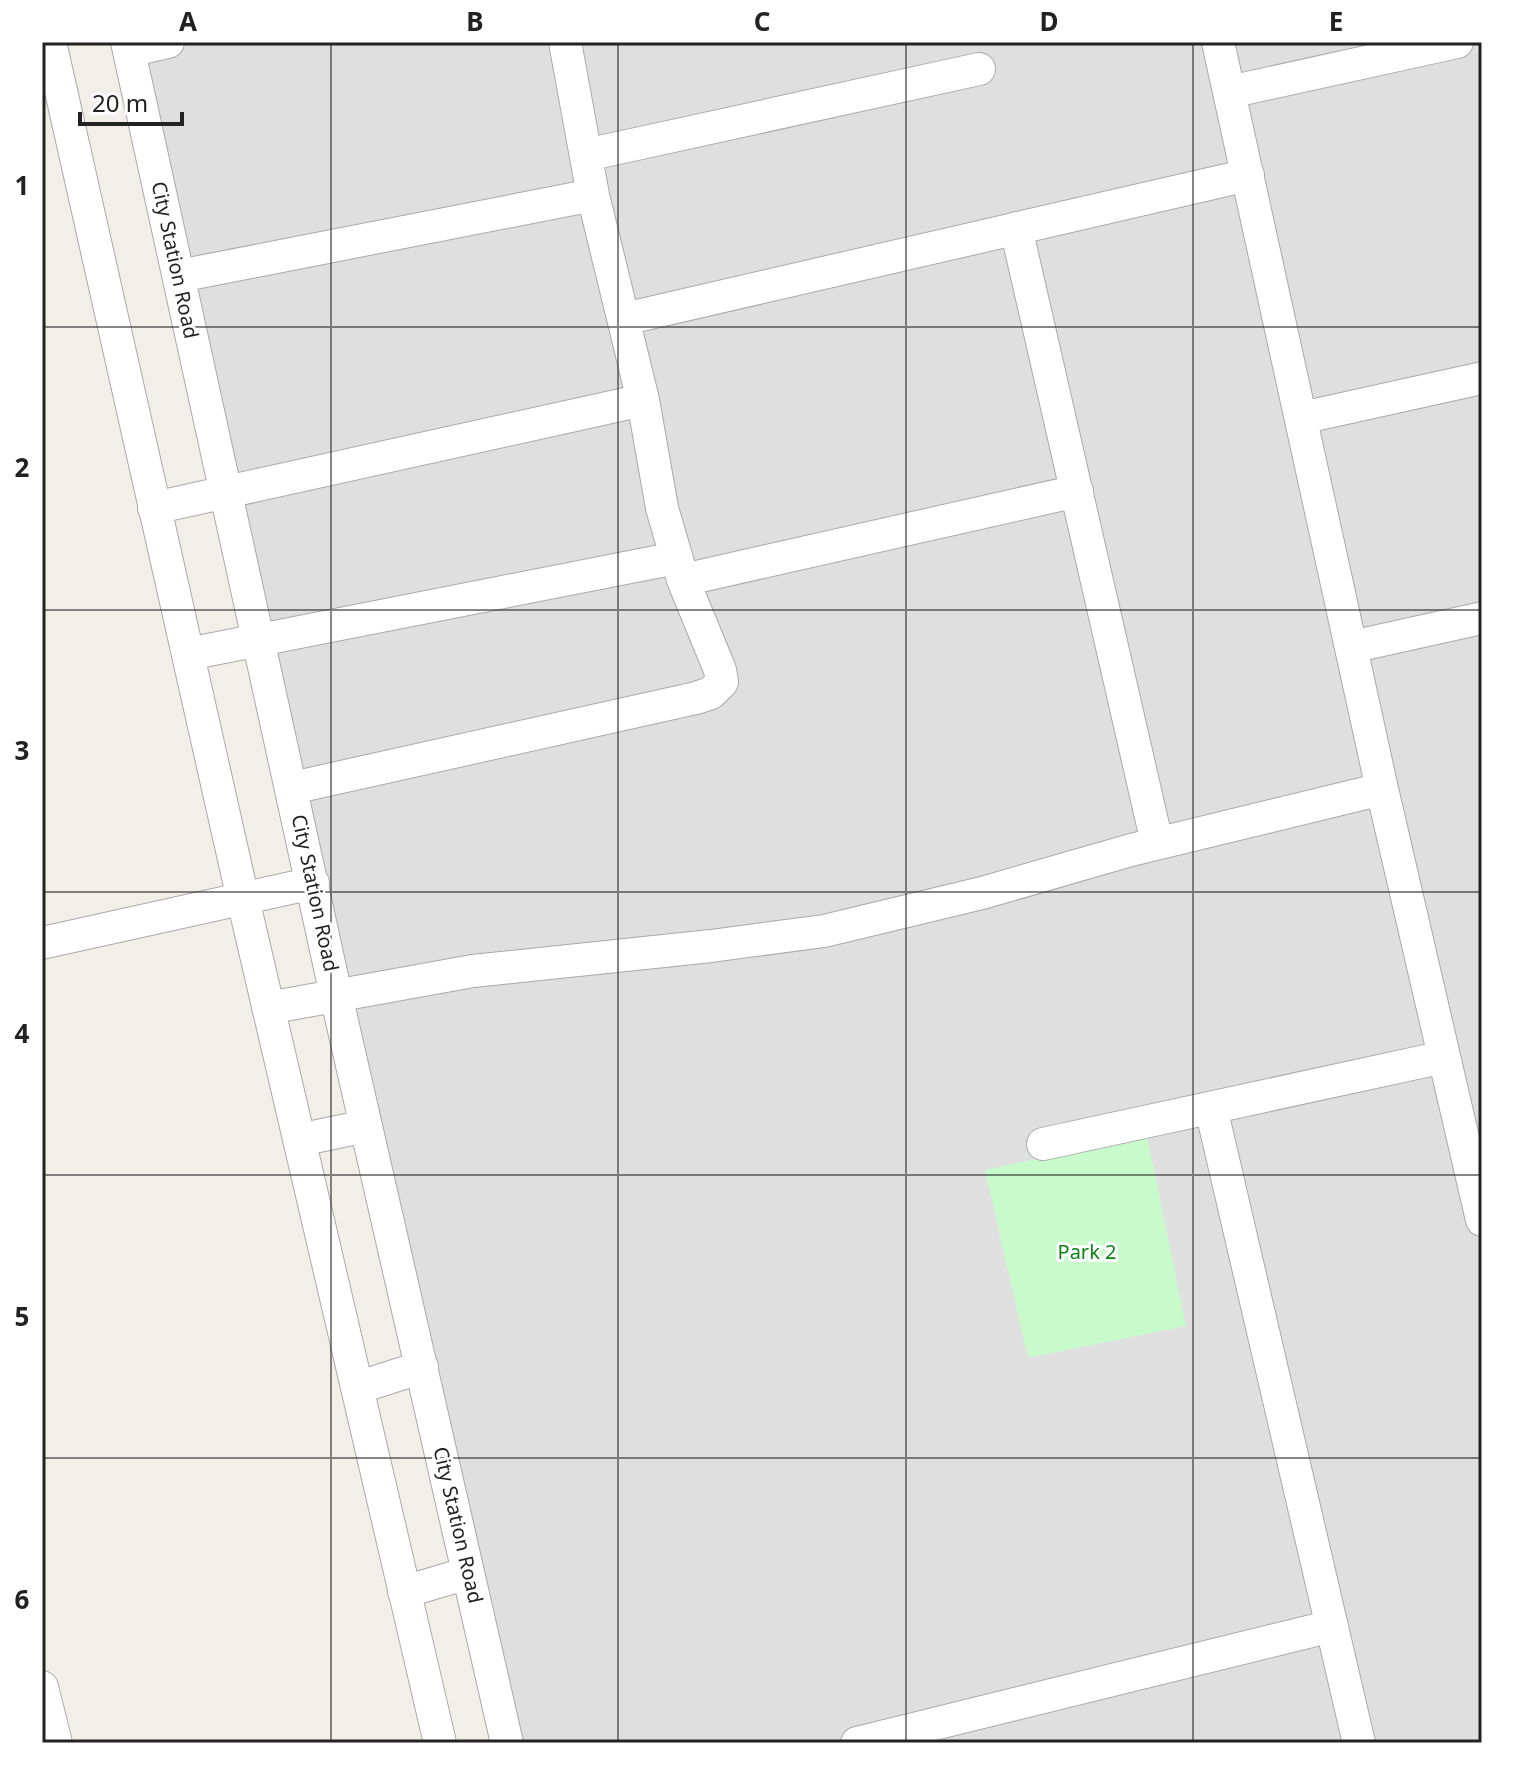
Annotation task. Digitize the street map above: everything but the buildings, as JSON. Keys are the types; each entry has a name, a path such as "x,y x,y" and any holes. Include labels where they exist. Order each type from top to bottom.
{"street":[{"path":"50,42 243,899 440,1743"},
{"path":"128,46 168,42"},
{"path":"292,788 696,698 711,693 722,682 680,569 662,508 643,400 593,195 565,42"},
{"path":"1218,42 1382,789 1482,1220"},
{"path":"1229,92 1457,42"},
{"name":"City Station Road","path":"128,46 336,995 507,1743"},
{"path":"586,155 979,69"},
{"path":"624,319 1248,175"},
{"path":"179,276 593,195"},
{"path":"1016,228 1157,843"},
{"path":"1301,418 1482,378"},
{"path":"154,508 643,400"},
{"path":"188,654 259,638 680,569 1077,491"},
{"path":"1351,647 1482,618"},
{"path":"268,1008 473,971 824,931 982,893 1157,843 1382,789"},
{"path":"42,943 313,883"},
{"path":"1043,1144 1444,1057"},
{"path":"1211,1108 1359,1743"},
{"path":"299,1140 366,1126"},
{"path":"357,1388 422,1367"},
{"path":"404,1592 468,1573"},
{"path":"857,1743 935,1733 1332,1626"},
{"path":"42,1687 55,1743"}],"shaded area":[{"path":"127,42 1482,42 1482,1743 523,1743 336,995"}],"green space":[{"name":"Park 2","path":"1147,1135 1186,1326 1028,1358 985,1170"}]}
